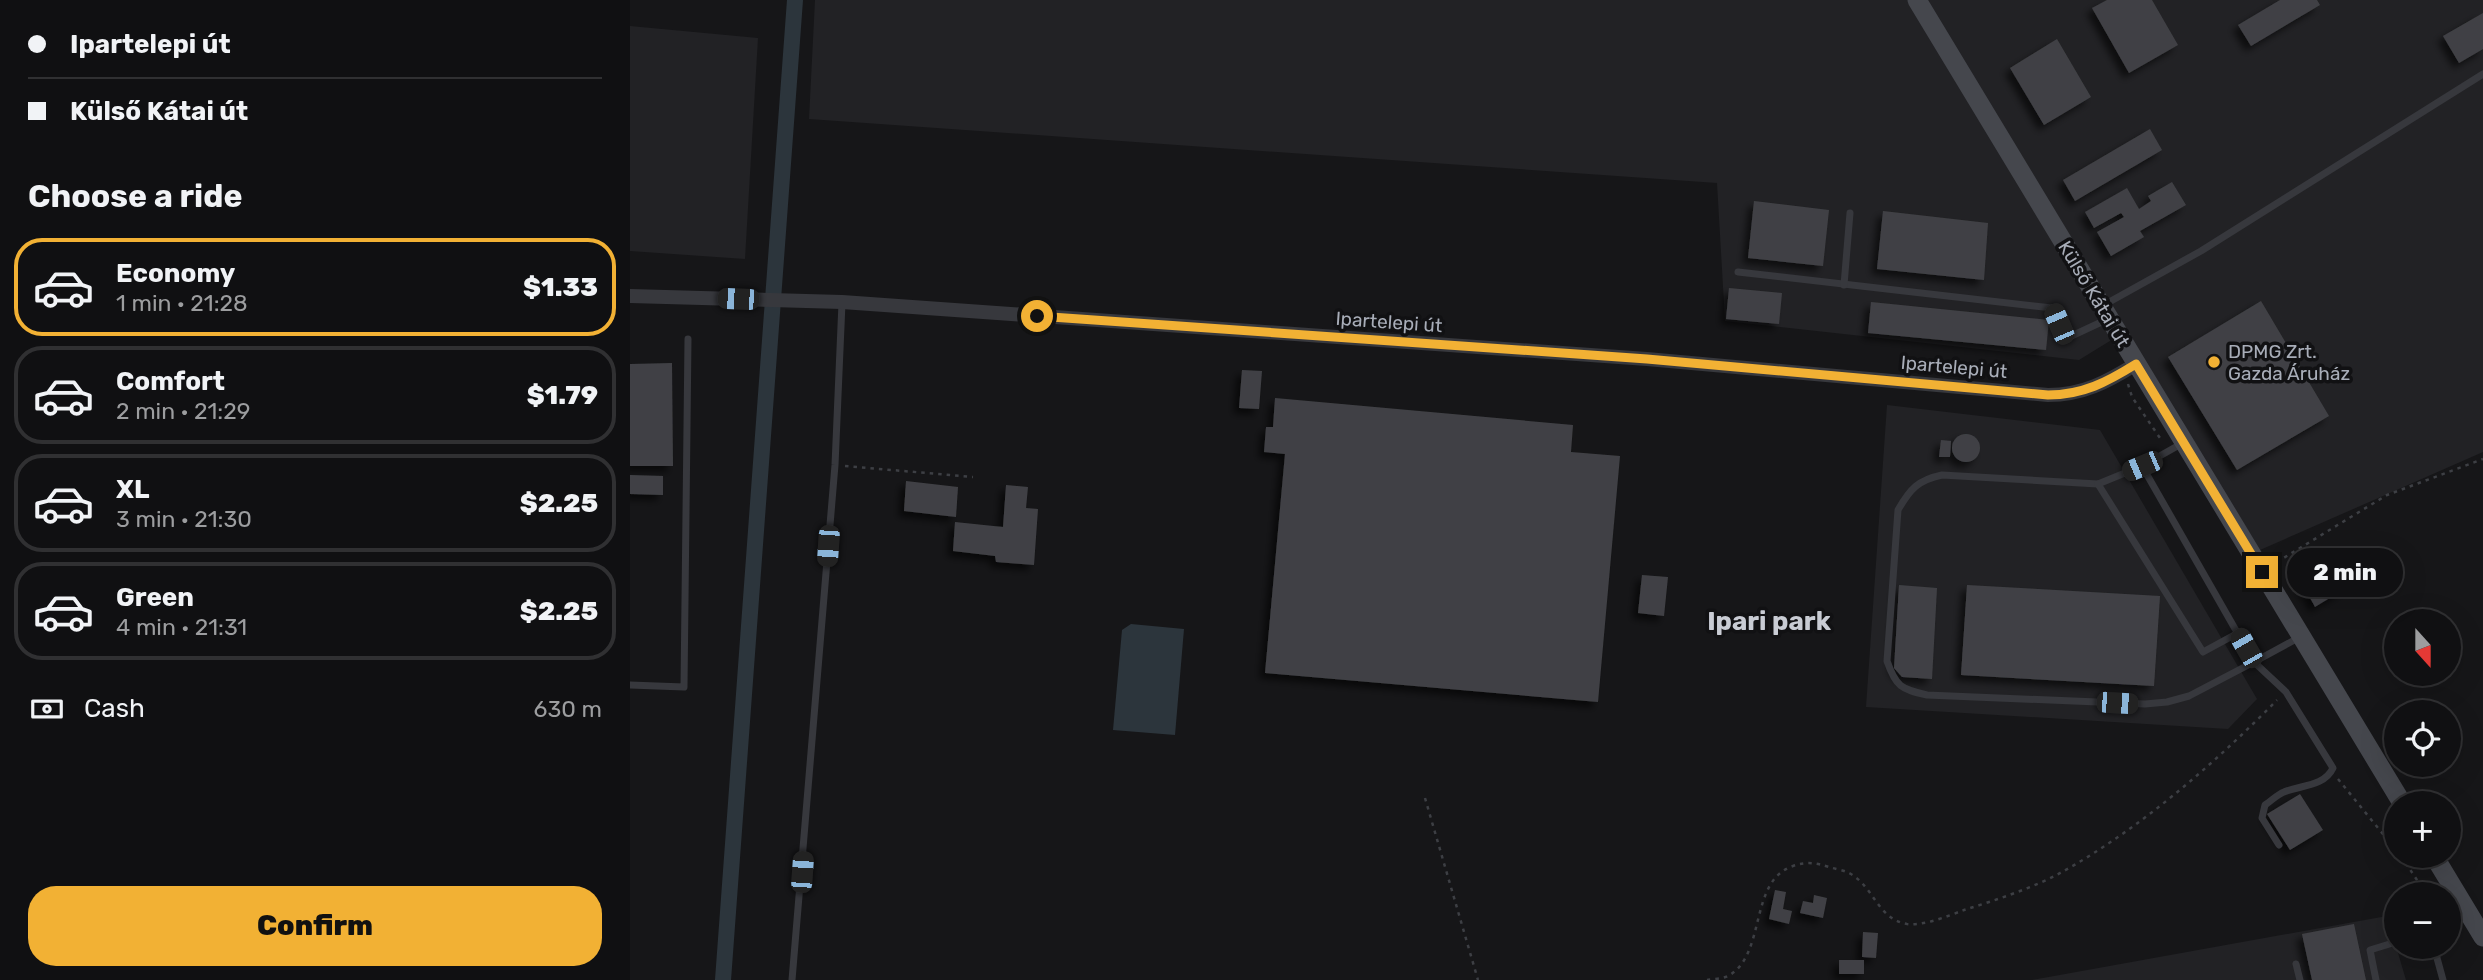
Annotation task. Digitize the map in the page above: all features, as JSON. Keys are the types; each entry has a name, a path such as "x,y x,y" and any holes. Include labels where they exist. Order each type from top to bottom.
{"main road":[{"name":"Külső Kátai út","path":"1917,0 2105,313 2130,368 2176,447 2262,572 2395,791"},
{"path":"2441,868 2483,937"}],"street":[{"name":"Ipartelepi út","path":"630,296 842,302 1647,359 2048,395 2070,395 2087,390 2130,368"}],"lane":[{"path":"1738,272 2052,308 2065,339 2483,74"},
{"path":"1844,285 1850,213"},
{"path":"792,980 835,465 842,302"},
{"path":"630,685 684,687 688,339"},
{"path":"2176,447 2142,466 2098,484 1942,475 1925,479 1910,489 1898,510 1887,661 1893,678 1903,689 1927,695 2145,704 2189,696 2301,636"},
{"path":"2142,466 2254,662 2286,692 2331,770 2304,789 2284,791 2266,805 2262,818 2279,845"},
{"path":"2098,484 2203,652 2238,633"},
{"path":"2376,980 2370,950 2384,946"},
{"path":"2437,959 2443,980"},
{"path":"2296,964 2300,980"}],"path":[{"path":"2130,368 2132,397 2176,447"},
{"path":"2262,572 2387,495 2483,458"},
{"path":"835,465 973,477"},
{"path":"1707,980 1728,976 1742,962 1754,939 1760,907 1769,888 1790,867 1813,862 1851,874 1887,917 1909,924 1989,902 2062,872 2139,821 2251,727 2286,692"},
{"path":"2331,770 2384,835"},
{"path":"1425,798 1478,980"}],"shaded area":[{"path":"815,0 2483,0 2483,452 2260,550 2126,331 2079,360 1725,321 1717,183 809,119"},
{"path":"630,26 758,38 745,259 630,251"},
{"path":"1887,405 2100,430 2257,699 2228,729 1866,707"},
{"path":"1131,624 1184,629 1175,735 1113,730 1122,630"},
{"path":"2384,917 2384,959 2400,959 2406,980 2032,980"}],"building":[{"path":"2107,0 2152,0 2178,45 2129,73 2092,8"},
{"path":"2280,0 2317,0 2320,5 2251,46 2238,25"},
{"path":"2483,13 2483,49 2459,63 2443,36"},
{"path":"2057,39 2091,97 2044,125 2010,68"},
{"path":"2150,129 2162,150 2075,201 2063,180"},
{"path":"2172,182 2186,205 2140,231 2144,237 2111,256 2097,232 2124,217 2121,213 2094,228 2085,212 2127,188 2139,209 2151,201 2148,196"},
{"path":"1754,201 1829,210 1823,266 1748,258"},
{"path":"1883,211 1988,223 1984,280 1877,269"},
{"path":"1729,288 1782,293 1779,324 1726,319"},
{"path":"2261,301 2329,416 2237,470 2168,357"},
{"path":"1871,302 2049,320 2046,350 1868,333"},
{"path":"672,363 673,466 630,466 630,364"},
{"path":"1242,370 1262,371 1259,409 1239,408"},
{"path":"1275,398 1573,425 1571,452 1620,456 1598,702 1265,673 1285,454 1264,452 1266,427 1273,427"},
{"path":"1966,434 1976,438 1980,448 1976,458 1966,462 1956,458 1952,448 1956,438"},
{"path":"1941,440 1951,441 1950,457 1939,457"},
{"path":"630,475 663,476 663,495 630,494"},
{"path":"906,481 958,487 956,517 904,511"},
{"path":"1006,485 1028,487 1026,508 1038,509 1034,565 996,562 995,556 953,551 955,522 1003,527"},
{"path":"2364,549 2377,569 2315,607 2303,585"},
{"path":"1642,575 1668,577 1664,616 1638,613"},
{"path":"1899,585 1937,588 1932,679 1902,677 1894,668"},
{"path":"1967,585 2160,596 2154,686 1961,675"},
{"path":"2300,794 2323,830 2290,850 2267,814"},
{"path":"1775,890 1786,892 1783,909 1792,911 1789,924 1769,919"},
{"path":"1814,895 1827,898 1823,918 1800,913 1803,901 1813,903"},
{"path":"2354,924 2366,980 2312,980 2302,934"},
{"path":"1863,932 1878,933 1876,958 1862,957"},
{"path":"1839,960 1864,960 1864,974 1839,974"}],"waterway":[{"path":"723,980 795,0"}],"place":[{"name":"DPMG Zrt. Gazda Áruház","path":"2214,362"}],"district":[{"name":"Ipari park","path":"1769,621"}],"route":[{"path":"1037,316 1647,359 2048,395 2070,395 2087,390 2136,364 2262,572"}]}
